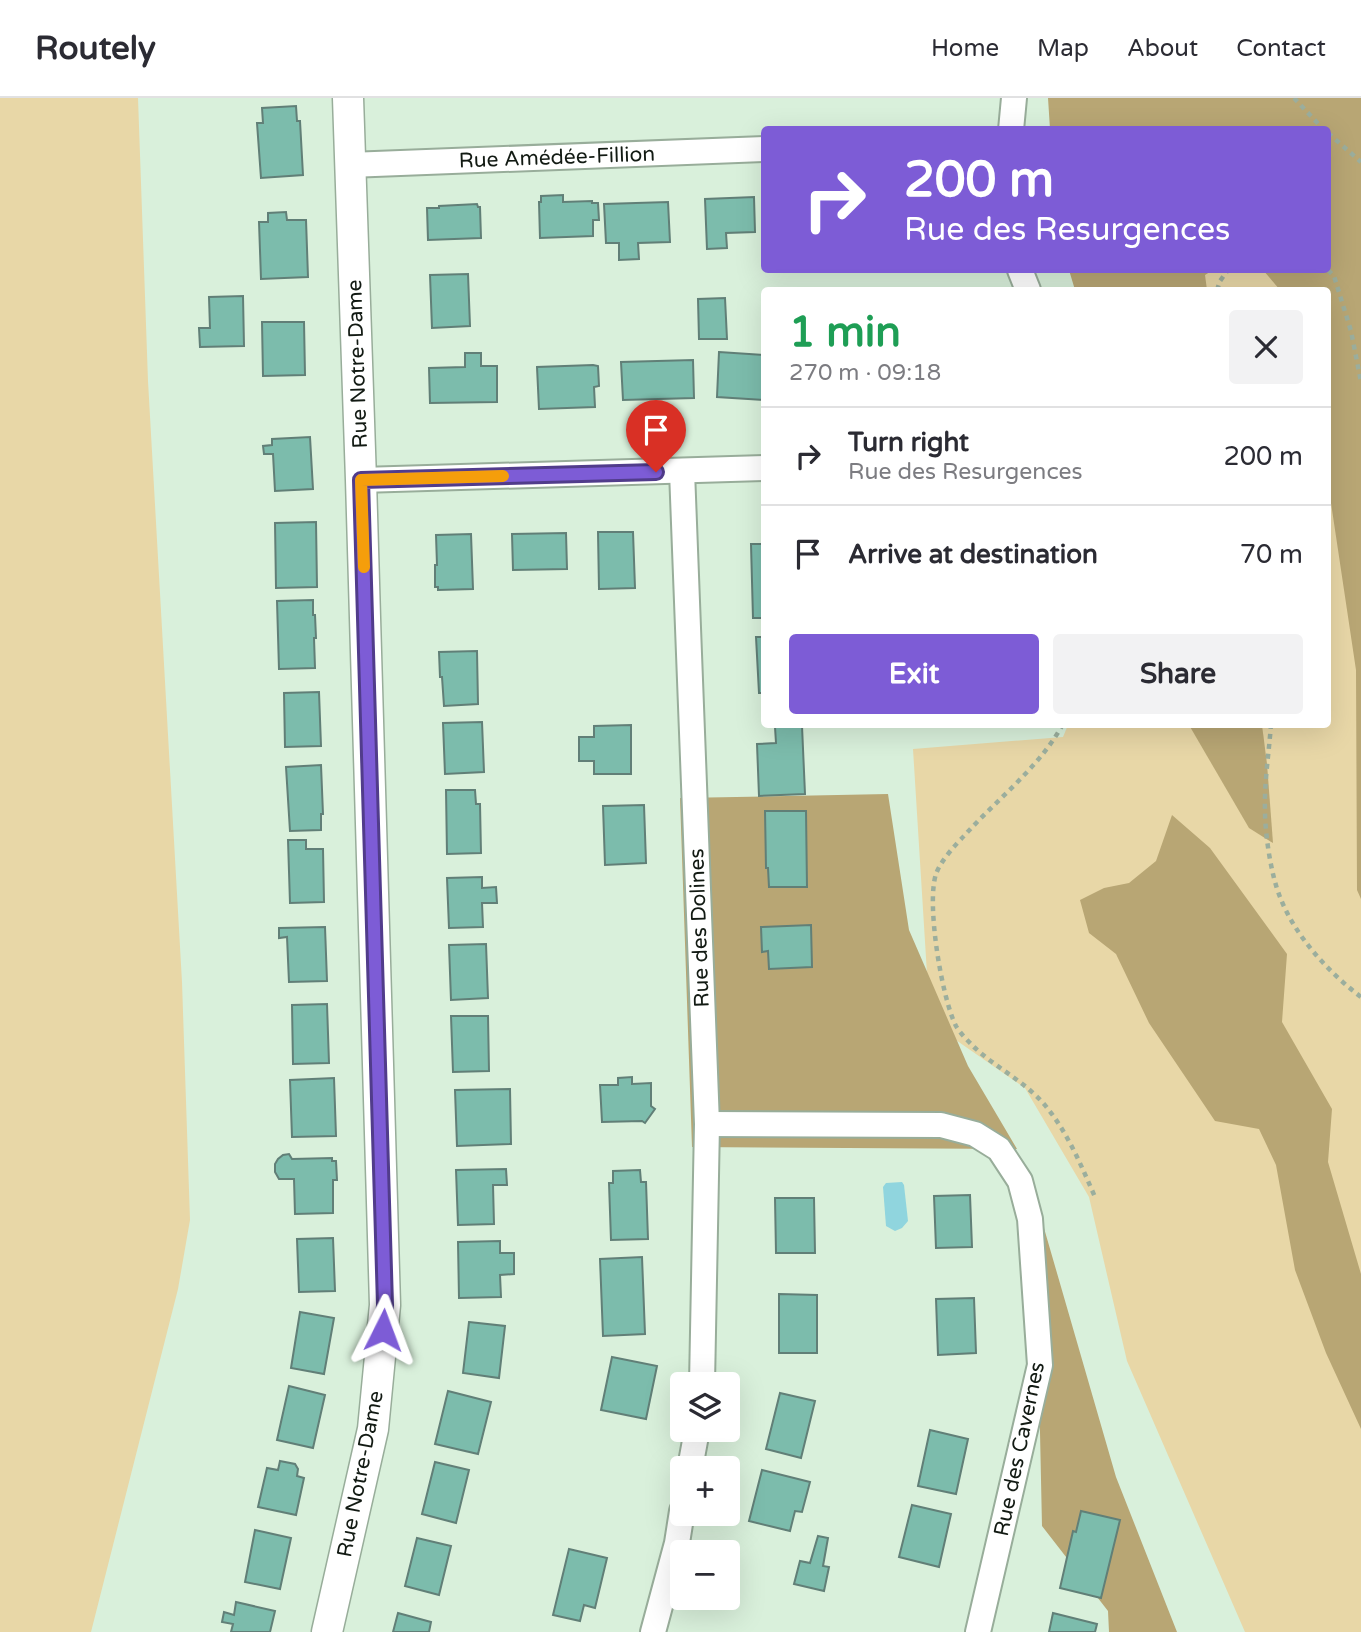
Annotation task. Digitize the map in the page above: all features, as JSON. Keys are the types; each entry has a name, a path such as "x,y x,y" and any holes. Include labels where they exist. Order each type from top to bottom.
{"street":[{"name":"Rue Notre-Dame","path":"327,1632 373,1429 385,1305 348,98"},
{"path":"1011,126 1014,98"},
{"name":"Rue Amédée-Fillion","path":"349,165 761,149"},
{"path":"361,480 761,468"},
{"name":"Rue des Dolines","path":"682,471 707,1124 702,1372"},
{"name":"Rue des Cavernes","path":"707,1124 941,1125 975,1135 999,1149 1020,1181 1030,1219 1040,1365 978,1632"},
{"path":"653,1632 680,1526"}],"path":[{"path":"1294,98 1320,126"},
{"path":"1331,136 1361,162"},
{"path":"1331,273 1351,331 1361,382"},
{"path":"1061,728 1046,752 954,847 936,874 933,904 944,992 957,1027 974,1047 1042,1102 1059,1124 1095,1197"},
{"path":"1271,728 1265,812 1279,896 1296,927 1319,959 1361,997"}],"shaded area":[{"path":"0,98 138,98 148,381 182,982 190,1220 178,1289 91,1632 0,1632"},
{"path":"1048,98 1361,98 1361,899 1357,890 1356,670 1331,503 1331,287 1277,287 1266,273 1331,273 1331,126 1050,126"},
{"path":"1361,98 1361,1632 1245,1632 1127,1361 1089,1197 1025,1088 930,1022 913,749 1063,737 1067,728 1331,728 1331,287 1091,287 1086,273 1331,273 1331,126 1104,126"},
{"path":"1070,273 1208,273 1205,275 1207,287 1074,287"},
{"path":"1191,728 1262,728 1273,843 1249,828"},
{"path":"888,794 909,930 968,1066 1017,1149 692,1147 680,798"},
{"path":"1172,815 1210,848 1287,954 1282,1022 1332,1109 1328,1162 1361,1274 1361,1429 1326,1353 1295,1270 1276,1165 1259,1129 1215,1121 1149,1023 1116,954 1089,933 1080,900 1104,888 1129,883 1156,861"},
{"path":"1035,1197 1116,1477 1177,1632 1109,1632 1108,1611 1042,1526"}],"water":[{"path":"902,1182 908,1221 895,1231 886,1226 883,1187 886,1183"}],"building":[{"path":"296,106 297,121 300,121 303,175 261,178 257,123 263,123 262,108"},
{"path":"563,195 563,202 598,203 599,220 593,220 593,236 540,238 541,196"},
{"path":"754,197 755,232 726,233 727,248 707,249 705,199"},
{"path":"668,202 670,242 638,243 639,259 619,260 619,243 606,243 604,204"},
{"path":"477,204 480,207 481,238 428,240 427,208"},
{"path":"286,212 287,220 306,220 308,277 261,279 259,222 268,222 268,213"},
{"path":"468,274 470,326 432,328 430,275"},
{"path":"243,296 244,346 200,347 199,328 210,328 209,297"},
{"path":"725,298 727,339 699,339 698,299"},
{"path":"262,322 304,322 305,375 263,376"},
{"path":"719,352 761,355 761,400 717,397"},
{"path":"465,353 481,353 481,366 497,366 497,402 430,403 429,368 465,367"},
{"path":"693,360 694,398 623,400 621,362"},
{"path":"598,366 599,386 594,387 595,407 539,409 537,367"},
{"path":"310,437 313,489 275,491 273,454 264,454 263,446 272,445 272,439"},
{"path":"316,522 317,587 276,588 275,523"},
{"path":"598,532 633,532 635,588 599,589"},
{"path":"566,533 567,569 513,570 512,534"},
{"path":"471,534 473,589 438,590 438,587 435,587 436,535"},
{"path":"751,544 761,544 761,618 753,618"},
{"path":"313,600 315,668 279,669 277,601"},
{"path":"756,637 761,637 759,693"},
{"path":"477,651 478,704 444,706 439,652"},
{"path":"319,692 321,746 285,747 284,693"},
{"path":"482,722 484,772 445,774 443,723"},
{"path":"631,725 631,774 594,774 594,761 579,761 579,737 594,737 594,726"},
{"path":"775,728 802,728 805,794 759,796 757,744 776,743"},
{"path":"321,765 321,830 290,831 286,767"},
{"path":"446,790 475,790 476,804 480,804 481,853 447,854"},
{"path":"644,805 646,863 605,865 603,806"},
{"path":"765,811 806,811 807,887 769,887"},
{"path":"288,840 306,840 306,849 323,849 324,902 290,903"},
{"path":"482,877 482,888 496,887 497,903 482,903 483,927 449,928 447,878"},
{"path":"811,925 812,967 769,969 768,951 762,952 761,927"},
{"path":"325,927 327,981 289,982 287,937 279,938 279,928"},
{"path":"486,944 488,998 451,1000 449,945"},
{"path":"327,1004 329,1063 293,1064 292,1005"},
{"path":"451,1016 488,1016 489,1071 453,1072"},
{"path":"632,1077 632,1084 651,1083 651,1106 655,1109 645,1123 602,1122 600,1085 618,1085 618,1078"},
{"path":"334,1078 336,1136 292,1137 290,1080"},
{"path":"510,1089 511,1144 457,1146 455,1090"},
{"path":"289,1154 292,1159 332,1158 332,1161 336,1161 333,1213 295,1214 294,1179 279,1179 275,1172 278,1159"},
{"path":"506,1169 507,1185 493,1185 494,1224 458,1225 456,1170"},
{"path":"640,1170 641,1182 646,1182 648,1239 611,1240 609,1183 613,1183 613,1171"},
{"path":"970,1195 972,1247 936,1248 934,1196"},
{"path":"775,1198 814,1198 815,1253 776,1253"},
{"path":"333,1238 335,1291 299,1292 297,1239"},
{"path":"500,1241 500,1253 514,1253 514,1274 500,1275 501,1297 459,1298 458,1242"},
{"path":"642,1257 645,1334 603,1336 600,1259"},
{"path":"779,1294 817,1295 817,1353 779,1353"},
{"path":"974,1298 976,1353 938,1355 936,1299"},
{"path":"300,1312 334,1318 324,1374 291,1368"},
{"path":"469,1322 505,1326 499,1378 463,1373"},
{"path":"612,1357 657,1366 646,1419 601,1410"},
{"path":"289,1386 325,1395 313,1448 277,1440"},
{"path":"448,1391 491,1402 478,1454 435,1444"},
{"path":"780,1393 815,1401 801,1458 766,1449"},
{"path":"930,1430 968,1439 956,1494 918,1486"},
{"path":"280,1461 295,1464 298,1469 297,1476 304,1478 296,1515 258,1507 267,1468 278,1470"},
{"path":"435,1462 469,1470 456,1523 422,1514"},
{"path":"762,1470 810,1482 802,1512 795,1511 790,1531 749,1521"},
{"path":"912,1505 951,1514 939,1567 899,1557"},
{"path":"1081,1511 1120,1520 1101,1598 1060,1588 1073,1531 1076,1532"},
{"path":"255,1530 291,1538 280,1589 245,1582"},
{"path":"818,1536 828,1538 823,1566 829,1567 824,1591 794,1584 800,1561 810,1563"},
{"path":"417,1538 451,1546 439,1595 405,1586"},
{"path":"569,1549 607,1558 595,1608 584,1605 580,1621 553,1615"},
{"path":"236,1602 275,1611 270,1632 231,1632 233,1624 222,1622 224,1612 234,1615"},
{"path":"398,1613 431,1622 429,1632 393,1632"},
{"path":"1053,1613 1097,1624 1095,1632 1049,1632"}],"slow traffic":[{"path":"364,567 361,480 503,476"}],"route":[{"path":"383,1330 385,1305 361,480 656,472"}]}
